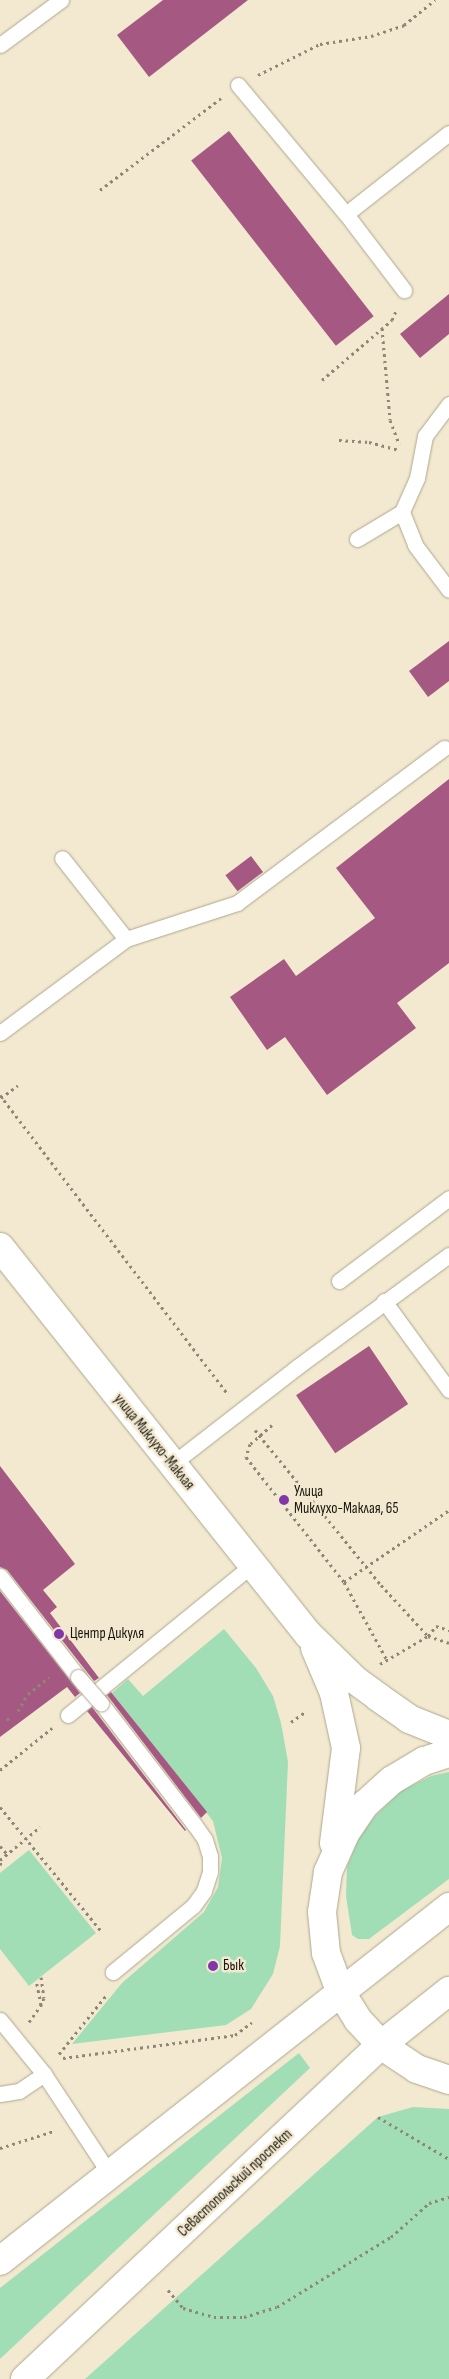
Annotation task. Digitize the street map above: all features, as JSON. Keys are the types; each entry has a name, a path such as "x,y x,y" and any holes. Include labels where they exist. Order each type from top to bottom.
{"main road":[{"name":"улица Миклухо-Маклая","path":"0,1247 309,1636 354,1680 409,1719 449,1735"},
{"name":"улица Миклухо-Маклая","path":"309,1636 334,1693 346,1748 340,1812 328,1872"},
{"path":"449,1753 424,1761 392,1780 365,1804 345,1834 328,1872 322,1912 326,1952 340,1992 358,2020 381,2045 417,2068 449,2080"},
{"path":"0,2261 109,2173 449,1907"},
{"name":"Севастопольский проспект","path":"25,2379 381,2045 449,1991"}],"lane":[{"path":"0,45 61,0"},
{"path":"238,85 346,214 404,290"},
{"path":"346,214 449,133"},
{"path":"357,540 402,512 417,478 425,436 449,404"},
{"path":"402,512 416,544 449,590"},
{"path":"0,1033 126,939 237,903 444,748"},
{"path":"62,858 126,939"},
{"path":"339,1281 449,1198"},
{"path":"172,1464 384,1302 449,1255"},
{"path":"384,1302 447,1383"},
{"path":"68,1715 253,1564"},
{"path":"0,1576 194,1824 205,1840 210,1856 208,1878 193,1906 113,1972"},
{"path":"0,2020 44,2074 109,2173"},
{"path":"0,2094 19,2091 44,2074"}],"path":[{"path":"100,190 238,85 320,44 371,36 404,25 435,0"},
{"path":"322,380 392,320 404,290"},
{"path":"339,440 369,442 402,451 390,420 382,328"},
{"path":"18,1086 1,1097 259,1435 366,1567 428,1636 449,1643"},
{"path":"272,1425 250,1444 246,1457 344,1582 386,1660"},
{"path":"344,1582 449,1510"},
{"path":"375,1667 428,1636 436,1626 449,1630"},
{"path":"291,1722 310,1710"},
{"path":"0,1770 68,1715"},
{"path":"7,1718 10,1723"},
{"path":"0,1807 100,1930"},
{"path":"0,1865 1,1860 40,1827"},
{"path":"0,1846 8,1855"},
{"path":"26,2027 41,2006 44,1998 41,1977"},
{"path":"36,1980 41,2006"},
{"path":"54,2052 64,2060 235,2035 259,2017"},
{"path":"378,2117 449,2159"},
{"path":"0,2148 76,2124"},
{"path":"168,2290 183,2308 214,2317 244,2317 277,2308 391,2237 429,2203 449,2197"}],"green space":[{"path":"224,1629 256,1668 273,1696 281,1723 288,1762 280,1946 273,1974 251,2009 226,2025 72,2044 122,1983 204,1912 218,1887 222,1858 213,1821 112,1693 128,1679 143,1696"},
{"path":"449,1772 449,1879 369,1939 358,1939 352,1935 346,1896 347,1867 359,1838 375,1816 401,1791 431,1776"},
{"path":"29,1850 96,1933 29,1986 0,1949 0,1873"},
{"path":"299,2053 310,2068 0,2359 0,2288"},
{"path":"413,2107 449,2109 449,2379 85,2379 378,2117"}],"building":[{"path":"163,0 248,0 149,77 117,35"},
{"path":"229,131 374,316 336,346 191,161"},
{"path":"449,294 449,334 420,358 400,334"},
{"path":"449,641 449,681 428,697 409,671"},
{"path":"449,779 449,963 397,1003 416,1028 327,1095 285,1037 267,1050 230,997 284,959 296,976 375,918 336,868"},
{"path":"251,856 263,872 237,891 225,875"},
{"path":"369,1346 408,1404 335,1453 296,1395"},
{"path":"0,1466 75,1564 43,1590 57,1607 50,1613 99,1678 94,1681 7,1570 0,1567"},
{"path":"0,1591 80,1693 75,1697 67,1687 0,1737"},
{"path":"111,1692 207,1812 201,1818 107,1695"},
{"path":"92,1707 186,1830 185,1831 87,1711"}],"place":[{"name":"Улица Миклухо-Маклая, 65","path":"284,1500"},
{"name":"Центр Дикуля","path":"59,1634"},
{"name":"Бык","path":"213,1966"}]}
